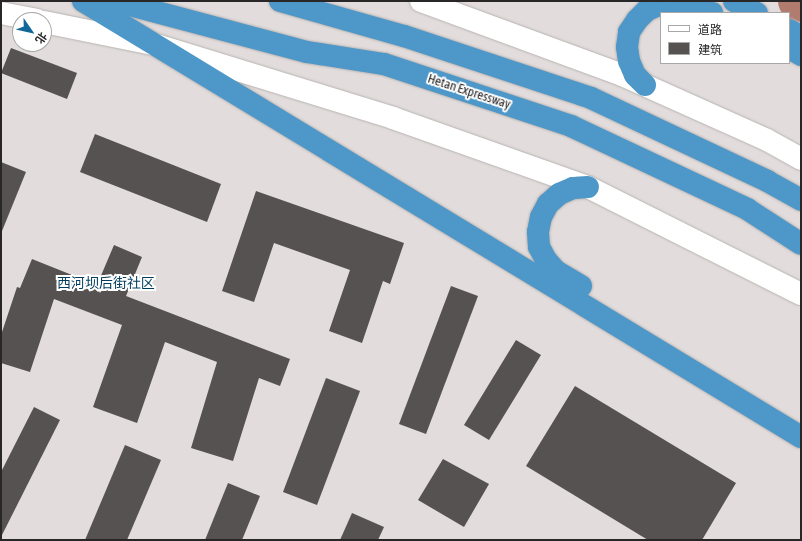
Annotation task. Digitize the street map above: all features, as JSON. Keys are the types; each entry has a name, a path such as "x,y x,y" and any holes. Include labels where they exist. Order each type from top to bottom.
{"highway":[{"path":"83,1 801,437"},
{"name":"Hetan Expressway","path":"115,1 307,52 384,64 571,126 747,209 801,244"},
{"path":"280,1 404,36 591,98 761,178 801,200"},
{"path":"315,1 373,27"},
{"path":"734,1 755,12"},
{"path":"645,85 635,75 628,62 627,47 629,32 637,20 647,10 661,4 676,2 709,12"},
{"path":"790,30 801,36"},
{"path":"790,49 801,55"},
{"path":"588,187 573,188 559,194 548,204 541,218 538,232 540,247 546,260 556,271 801,420"}],"street":[{"path":"421,1 645,85 767,140 801,160"},
{"path":"1,13 12,15"},
{"path":"52,24 153,44 393,118 588,187 801,294"}],"building":[{"path":"11,48 12,52 22,52 77,73 67,99 1,73"},
{"path":"95,134 221,184 207,222 80,172"},
{"path":"1,162 26,172 2,231 1,231"},
{"path":"256,191 404,243 390,284 383,281 362,343 329,331 350,270 274,243 254,302 222,291"},
{"path":"114,245 142,257 126,296 290,359 280,386 259,378 233,461 191,448 217,362 165,342 137,423 93,407 122,325 54,299 30,372 1,363 1,335 17,287 20,288 32,259 97,285"},
{"path":"451,286 478,296 426,434 399,424"},
{"path":"516,340 541,355 489,440 464,425"},
{"path":"326,378 360,391 317,505 283,492"},
{"path":"575,386 736,483 702,540 648,540 526,466"},
{"path":"34,407 60,420 1,537 1,472"},
{"path":"125,445 161,460 127,540 85,540"},
{"path":"443,459 489,484 464,527 418,500"},
{"path":"228,483 260,496 242,540 205,540"},
{"path":"352,513 384,527 378,540 340,540"}],"district":[{"name":"西河坝后街社区","path":"106,283"}]}
